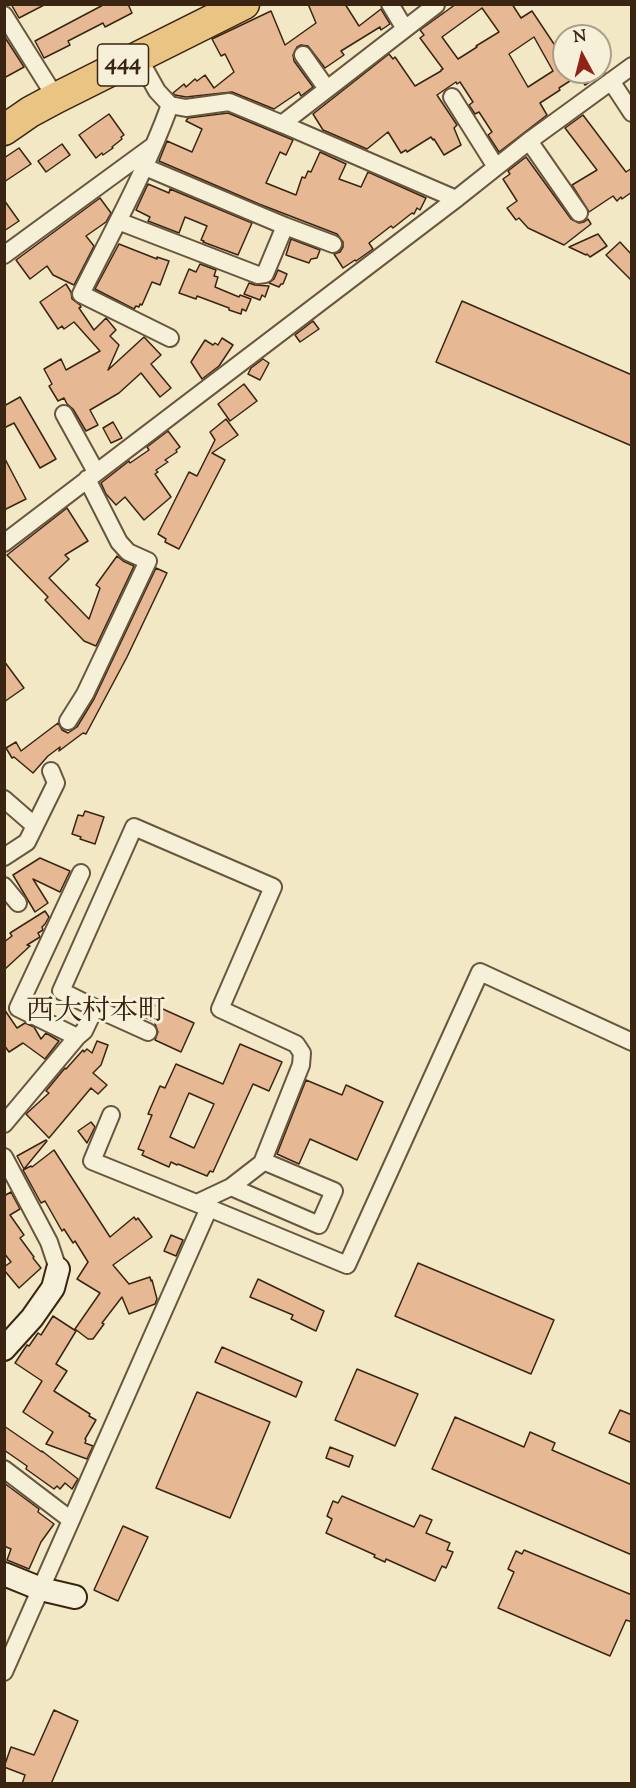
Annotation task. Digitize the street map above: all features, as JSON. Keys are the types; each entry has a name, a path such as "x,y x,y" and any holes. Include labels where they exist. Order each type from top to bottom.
{"highway":[{"name":"444","path":"4,130 30,112 52,91 201,4"},
{"name":"444","path":"4,106 52,91 138,57 244,4"}],"street":[{"path":"390,4 405,28"},
{"path":"282,124 436,5"},
{"path":"4,15 52,91"},
{"path":"303,55 327,89"},
{"path":"138,57 157,91 170,105 186,108 229,102 456,199"},
{"path":"612,80 632,66"},
{"path":"612,83 632,113"},
{"path":"4,543 529,141 607,84"},
{"path":"452,97 496,167"},
{"path":"170,105 145,168 81,294 170,338"},
{"path":"529,141 579,213"},
{"path":"4,255 156,144"},
{"path":"145,168 333,244"},
{"path":"118,221 258,275 265,274 285,226"},
{"path":"64,414 119,542 128,552 148,561 85,694 68,722"},
{"path":"4,857 27,842 56,783 51,771"},
{"path":"4,799 35,826"},
{"path":"4,1672 71,1520 203,1206 263,1161 301,1065 302,1053 296,1044 220,1009 273,887 134,827 61,991 148,1032"},
{"path":"11,1007 81,873"},
{"path":"4,880 18,903"},
{"path":"111,1114 92,1161 347,1265 480,972 632,1042"},
{"path":"11,1007 18,982"},
{"path":"11,1007 77,1037"},
{"path":"4,1124 84,1030 95,1008"},
{"path":"4,1349 32,1318 52,1288 58,1269 49,1242 5,1160"},
{"path":"231,1187 319,1225 334,1191 263,1161"},
{"path":"4,1469 71,1520"},
{"path":"4,1574 41,1589 75,1597"}],"building":[{"path":"11,4 46,4 19,18"},
{"path":"105,4 128,4 132,13 105,27 103,23 68,41 70,45 44,58 35,41"},
{"path":"308,4 345,4 359,26 381,9 390,24 381,30 380,27 341,51 344,55 325,68 308,46 297,47 293,55 294,61 313,87 301,96 299,92 274,109 232,92 186,97 173,93 184,84 186,87 195,79 197,81 205,75 214,88 234,72 225,54 221,56 212,39 271,11 285,45 316,23"},
{"path":"456,4 512,4 521,18 532,11 552,41 552,69 534,37 509,54 528,87 552,72 552,84 565,84 540,103 547,115 499,152 488,135 492,132 479,112 475,114 469,105 473,102 460,82 457,84 456,82 437,95 457,125 454,128 461,145 444,155 431,137 407,152 406,150 401,153 388,132 367,149 323,130 313,114 389,54 393,59 395,57 415,86 441,71 443,69 420,38 424,35 420,30","holes":["482,8 499,32 458,59 442,37"]},
{"path":"4,36 24,67 4,78"},
{"path":"228,113 293,140 286,155 280,152 266,183 296,195 302,177 305,178 308,171 311,172 320,152 346,164 339,179 361,187 368,172 426,198 420,210 417,208 414,214 412,213 393,228 391,226 369,243 373,249 343,268 334,254 340,252 343,247 343,242 337,234 259,204 159,161 167,141 192,152 202,129 186,121 188,118"},
{"path":"109,114 124,135 113,148 96,158 79,135"},
{"path":"583,115 626,172 632,168 632,192 617,201 613,196 589,212 572,185 597,170 565,128"},
{"path":"62,144 70,155 46,172 38,161"},
{"path":"19,148 31,164 4,182 4,158"},
{"path":"526,157 571,219 579,223 588,219 591,224 564,245 528,228 519,218 516,220 507,208 517,201 503,179 510,174 508,171"},
{"path":"148,184 169,193 170,189 252,223 238,255 203,242 201,240 207,226 185,217 179,233 148,221 150,217 136,210"},
{"path":"100,198 111,213 106,222 86,236 94,246 74,285 53,275 47,266 30,279 16,260"},
{"path":"4,200 19,221 4,231"},
{"path":"598,234 607,246 590,257 569,247"},
{"path":"291,239 320,250 317,258 311,259 309,263 286,255"},
{"path":"620,242 632,255 632,281 606,255"},
{"path":"119,244 157,259 157,257 169,261 160,285 152,282 142,305 134,309 95,289"},
{"path":"200,264 216,270 214,276 218,277 215,287 239,297 240,295 251,299 246,311 242,309 241,314 197,296 196,299 179,293 189,269 196,272"},
{"path":"278,270 287,274 283,284 279,287 269,283 274,279"},
{"path":"249,283 269,286 265,297 262,295 260,300 244,294"},
{"path":"66,284 72,299 80,305 79,308 94,330 106,318 116,330 110,336 119,345 108,370 144,337 161,355 151,364 171,388 160,397 141,373 119,393 90,410 98,425 86,431 64,398 58,401 49,386 52,384 44,369 61,359 66,370 100,351 74,322 64,329 62,326 58,329 40,302"},
{"path":"462,301 632,375 632,446 436,362"},
{"path":"313,321 319,329 300,342 295,335"},
{"path":"222,338 233,345 219,366 202,379 191,362 205,340 218,345"},
{"path":"263,359 269,363 260,380 248,374 251,368"},
{"path":"244,384 257,401 230,421 218,404"},
{"path":"20,397 56,459 40,468 14,423 4,428 4,406"},
{"path":"226,419 238,435 212,453 225,460 179,549 165,542 166,539 158,534 189,472 197,476 215,440 210,432"},
{"path":"113,422 122,438 111,443 103,428"},
{"path":"168,431 180,447 176,450 177,452 165,460 168,462 156,470 158,472 155,474 171,497 144,520 125,497 116,505 106,494 101,483 129,461 130,463 149,450 147,447"},
{"path":"4,457 26,499 4,510"},
{"path":"67,508 88,541 65,555 69,559 49,578 89,619 100,588 96,585 117,556 134,566 96,646 84,641 45,600 48,597 7,555"},
{"path":"156,568 167,573 127,657 86,734 83,733 59,751 60,747 48,756 33,773 14,757 12,758 6,748 16,742 21,751 58,723 62,730 68,733 77,727 94,699"},
{"path":"4,661 24,688 4,702"},
{"path":"85,811 104,817 95,844 72,834 78,815 83,816"},
{"path":"40,858 70,871 60,892 33,879 48,903 35,912 13,875"},
{"path":"45,911 49,917 42,927 43,930 38,933 40,937 27,945 30,946 4,970 4,942 12,936 10,933"},
{"path":"145,1001 194,1023 181,1052 155,1040 158,1032 156,1022 139,1015"},
{"path":"4,1009 17,1028 25,1023 34,1027 41,1039 46,1033 59,1041 45,1059 23,1043 9,1052 4,1045"},
{"path":"97,1041 108,1045 101,1065 93,1073 107,1085 98,1094 91,1088 49,1138 26,1114 49,1093 46,1091 83,1050 84,1052 87,1049 92,1053"},
{"path":"240,1044 282,1062 269,1091 253,1084 213,1172 210,1171 207,1176 171,1162 169,1167 142,1155 144,1151 138,1149 152,1115 148,1114 160,1086 165,1088 176,1064 223,1084","holes":["189,1093 214,1104 194,1148 170,1137"]},
{"path":"306,1080 342,1095 346,1085 383,1102 357,1160 310,1139 299,1164 277,1154"},
{"path":"91,1122 95,1127 87,1143 78,1131"},
{"path":"47,1141 24,1169 17,1156"},
{"path":"54,1150 110,1237 134,1217 136,1220 138,1218 152,1237 113,1265 129,1284 150,1277 157,1299 155,1304 129,1314 122,1297 93,1339 88,1339 75,1329 100,1293 77,1279 88,1262 75,1241 73,1243 64,1229 62,1231 45,1201 41,1203 23,1170 32,1167"},
{"path":"11,1192 20,1209 10,1215 24,1235 20,1238 41,1268 19,1288 4,1270 4,1267 11,1262 4,1253 4,1196"},
{"path":"171,1235 183,1240 176,1256 164,1251"},
{"path":"418,1263 554,1320 531,1374 395,1316"},
{"path":"258,1279 324,1311 316,1331 291,1319 293,1315 250,1297"},
{"path":"53,1316 76,1331 56,1364 67,1371 54,1391 96,1420 85,1439 85,1443 93,1446 87,1459 46,1444 53,1432 23,1412 42,1381 15,1363 38,1333 41,1335"},
{"path":"222,1347 302,1382 296,1397 215,1362"},
{"path":"357,1369 418,1394 395,1446 335,1420"},
{"path":"197,1392 270,1422 230,1518 156,1488"},
{"path":"620,1410 632,1415 632,1443 609,1433"},
{"path":"455,1417 524,1447 530,1432 555,1443 552,1450 632,1485 632,1555 432,1469"},
{"path":"4,1426 42,1451 78,1479 72,1489 65,1483 60,1489 57,1486 54,1489 4,1450"},
{"path":"330,1447 353,1456 349,1467 326,1458"},
{"path":"4,1483 39,1509 38,1512 54,1524 41,1542 29,1569 7,1560 11,1549 4,1546"},
{"path":"342,1496 414,1527 420,1515 432,1520 426,1533 450,1543 447,1550 453,1552 446,1568 442,1566 435,1581 386,1559 385,1562 374,1557 375,1555 326,1533 332,1519 327,1516 333,1501 338,1503"},
{"path":"123,1526 148,1537 118,1601 94,1590"},
{"path":"524,1550 632,1595 632,1622 626,1620 610,1656 498,1608 514,1572 508,1569 516,1551 522,1554"},
{"path":"54,1710 78,1721 51,1784 22,1784 25,1775 4,1767 11,1747 34,1755"}],"district":[{"name":"西大村本町","path":"96,1014"}]}
